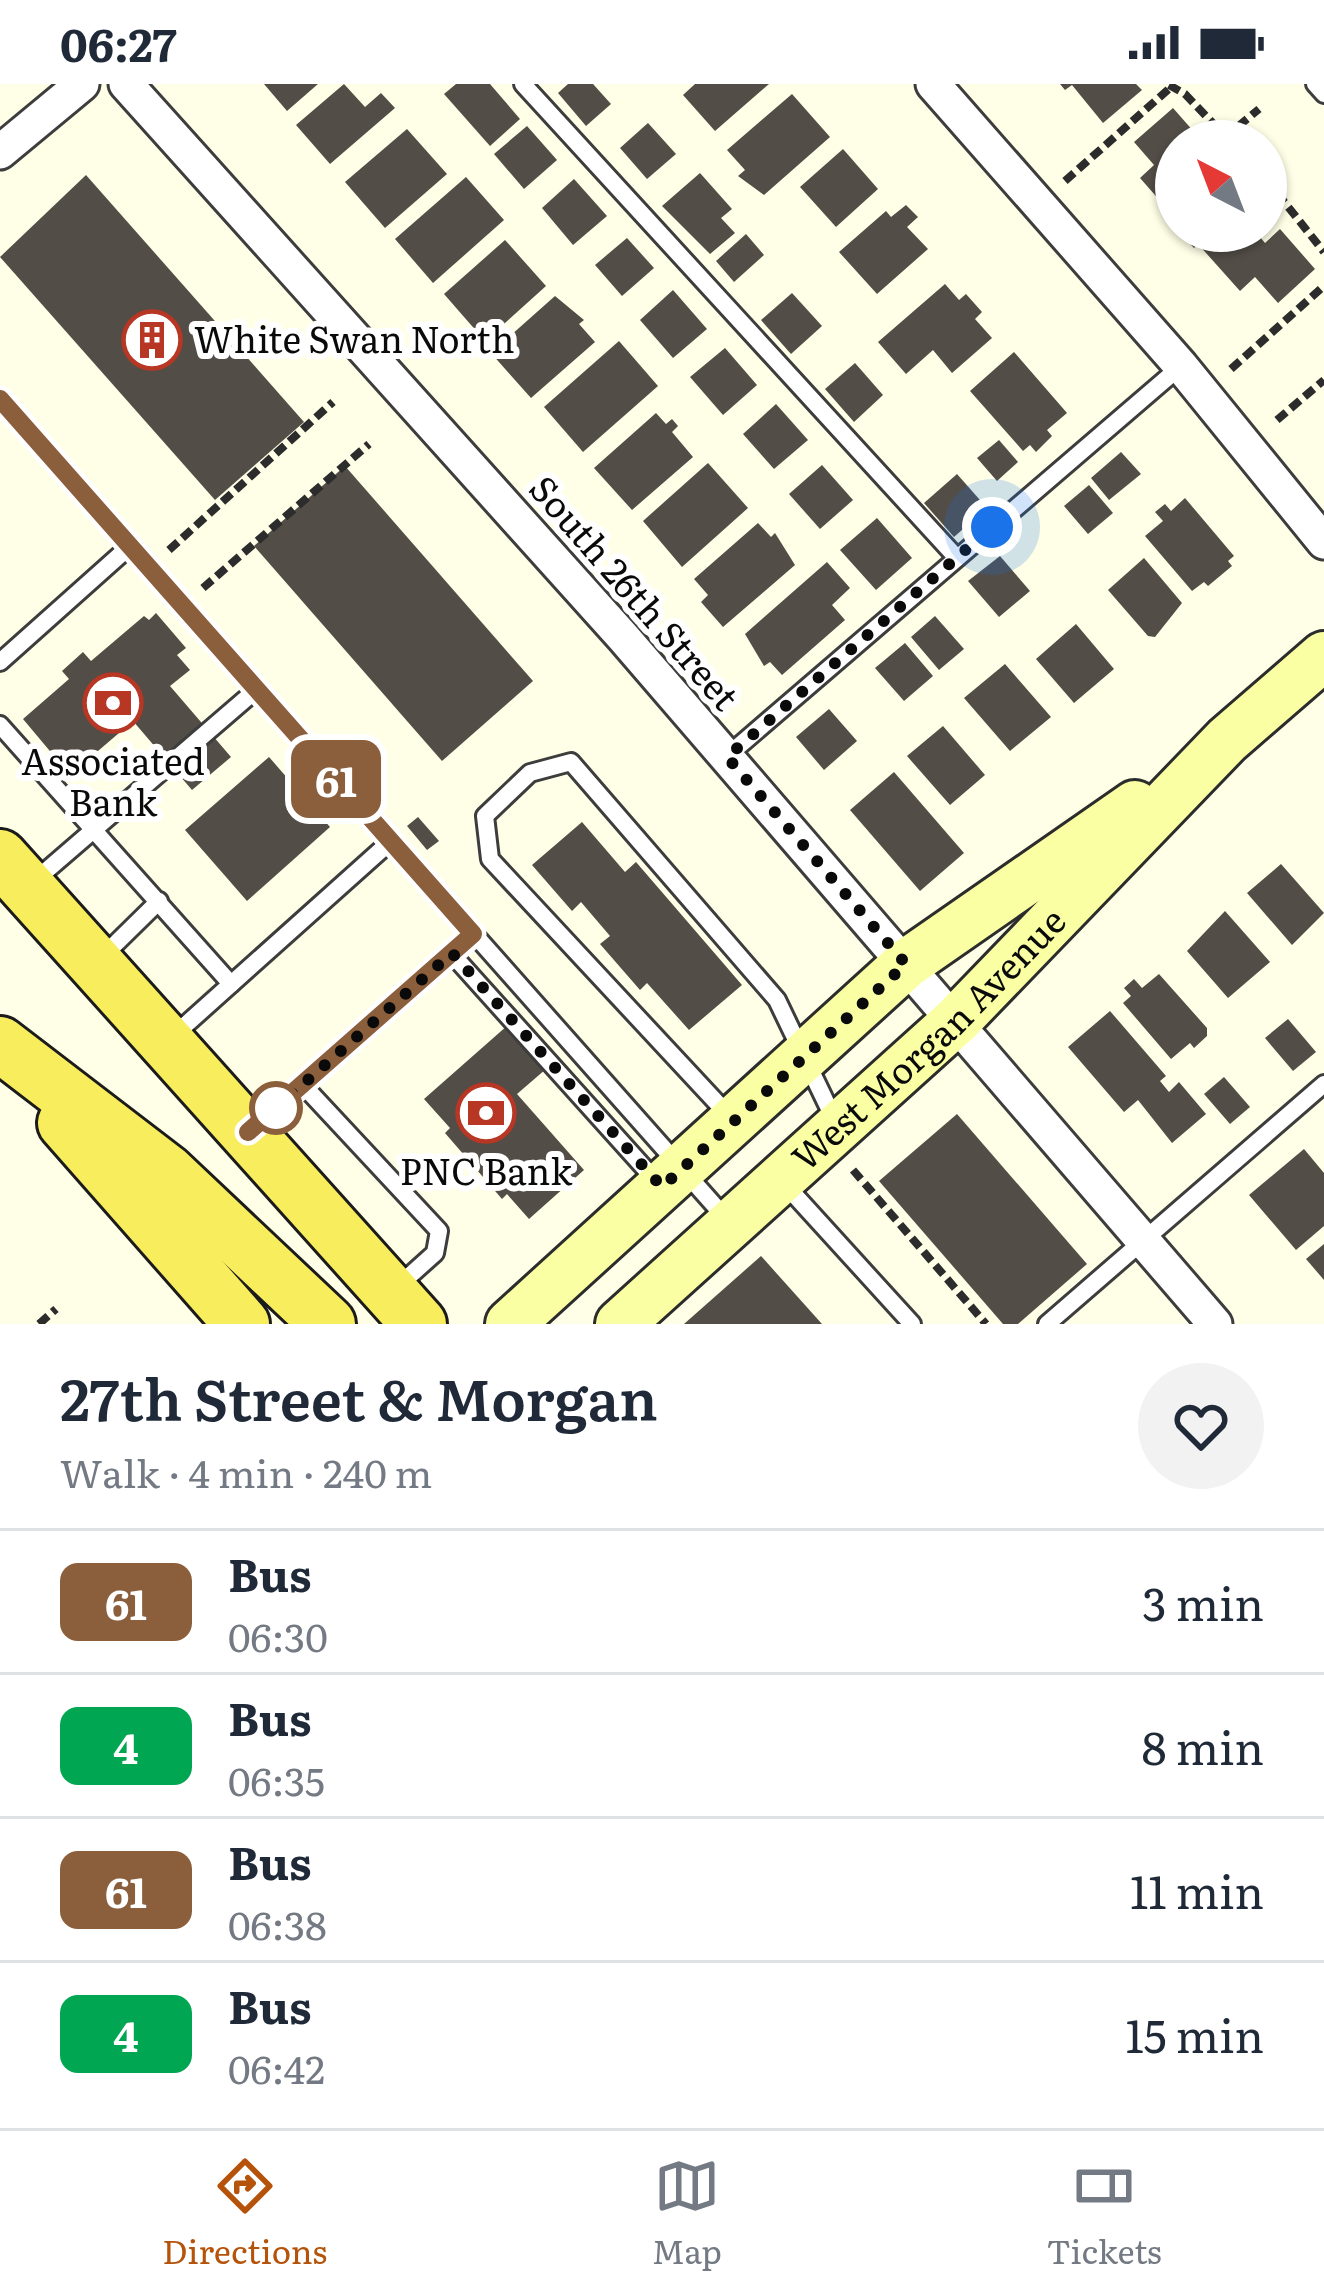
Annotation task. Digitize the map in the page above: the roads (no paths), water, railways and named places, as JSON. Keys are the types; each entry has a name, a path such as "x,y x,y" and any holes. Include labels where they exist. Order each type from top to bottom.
{"main road":[{"path":"9,884 96,963 405,1308"},
{"path":"0,1046 242,1324"},
{"path":"0,1046 167,1172 328,1324"}],"street":[{"path":"0,152 82,84"},
{"name":"South 26th Street","path":"126,84 727,757 1215,1324"},
{"path":"933,84 1181,366 1324,542"},
{"name":"West Morgan Avenue","path":"620,1324 781,1179 844,1148 957,1020 1227,740 1324,656"},
{"name":"West Morgan Avenue","path":"510,1324 906,964 1227,740"}],"lane":[{"path":"523,84 956,558"},
{"path":"1316,84 1324,94"},
{"path":"727,757 1181,366"},
{"path":"0,399 473,934 671,1178"},
{"path":"0,662 130,546"},
{"path":"9,884 97,830 256,689"},
{"path":"0,725 231,984"},
{"path":"734,1121 490,859 485,816 530,773 571,762 777,1000 806,1055 844,1148"},
{"path":"167,1042 391,841"},
{"path":"96,963 159,901"},
{"path":"248,1132 473,934"},
{"path":"452,953 561,1074 671,1178 731,1224"},
{"path":"302,1084 439,1231 435,1253 405,1308"},
{"path":"1047,1324 1324,1084"},
{"path":"781,1179 912,1324"}],"place":[{"name":"White Swan North","path":"152,340"},
{"name":"Associated Bank","path":"113,703"},
{"name":"PNC Bank","path":"486,1113"}]}
